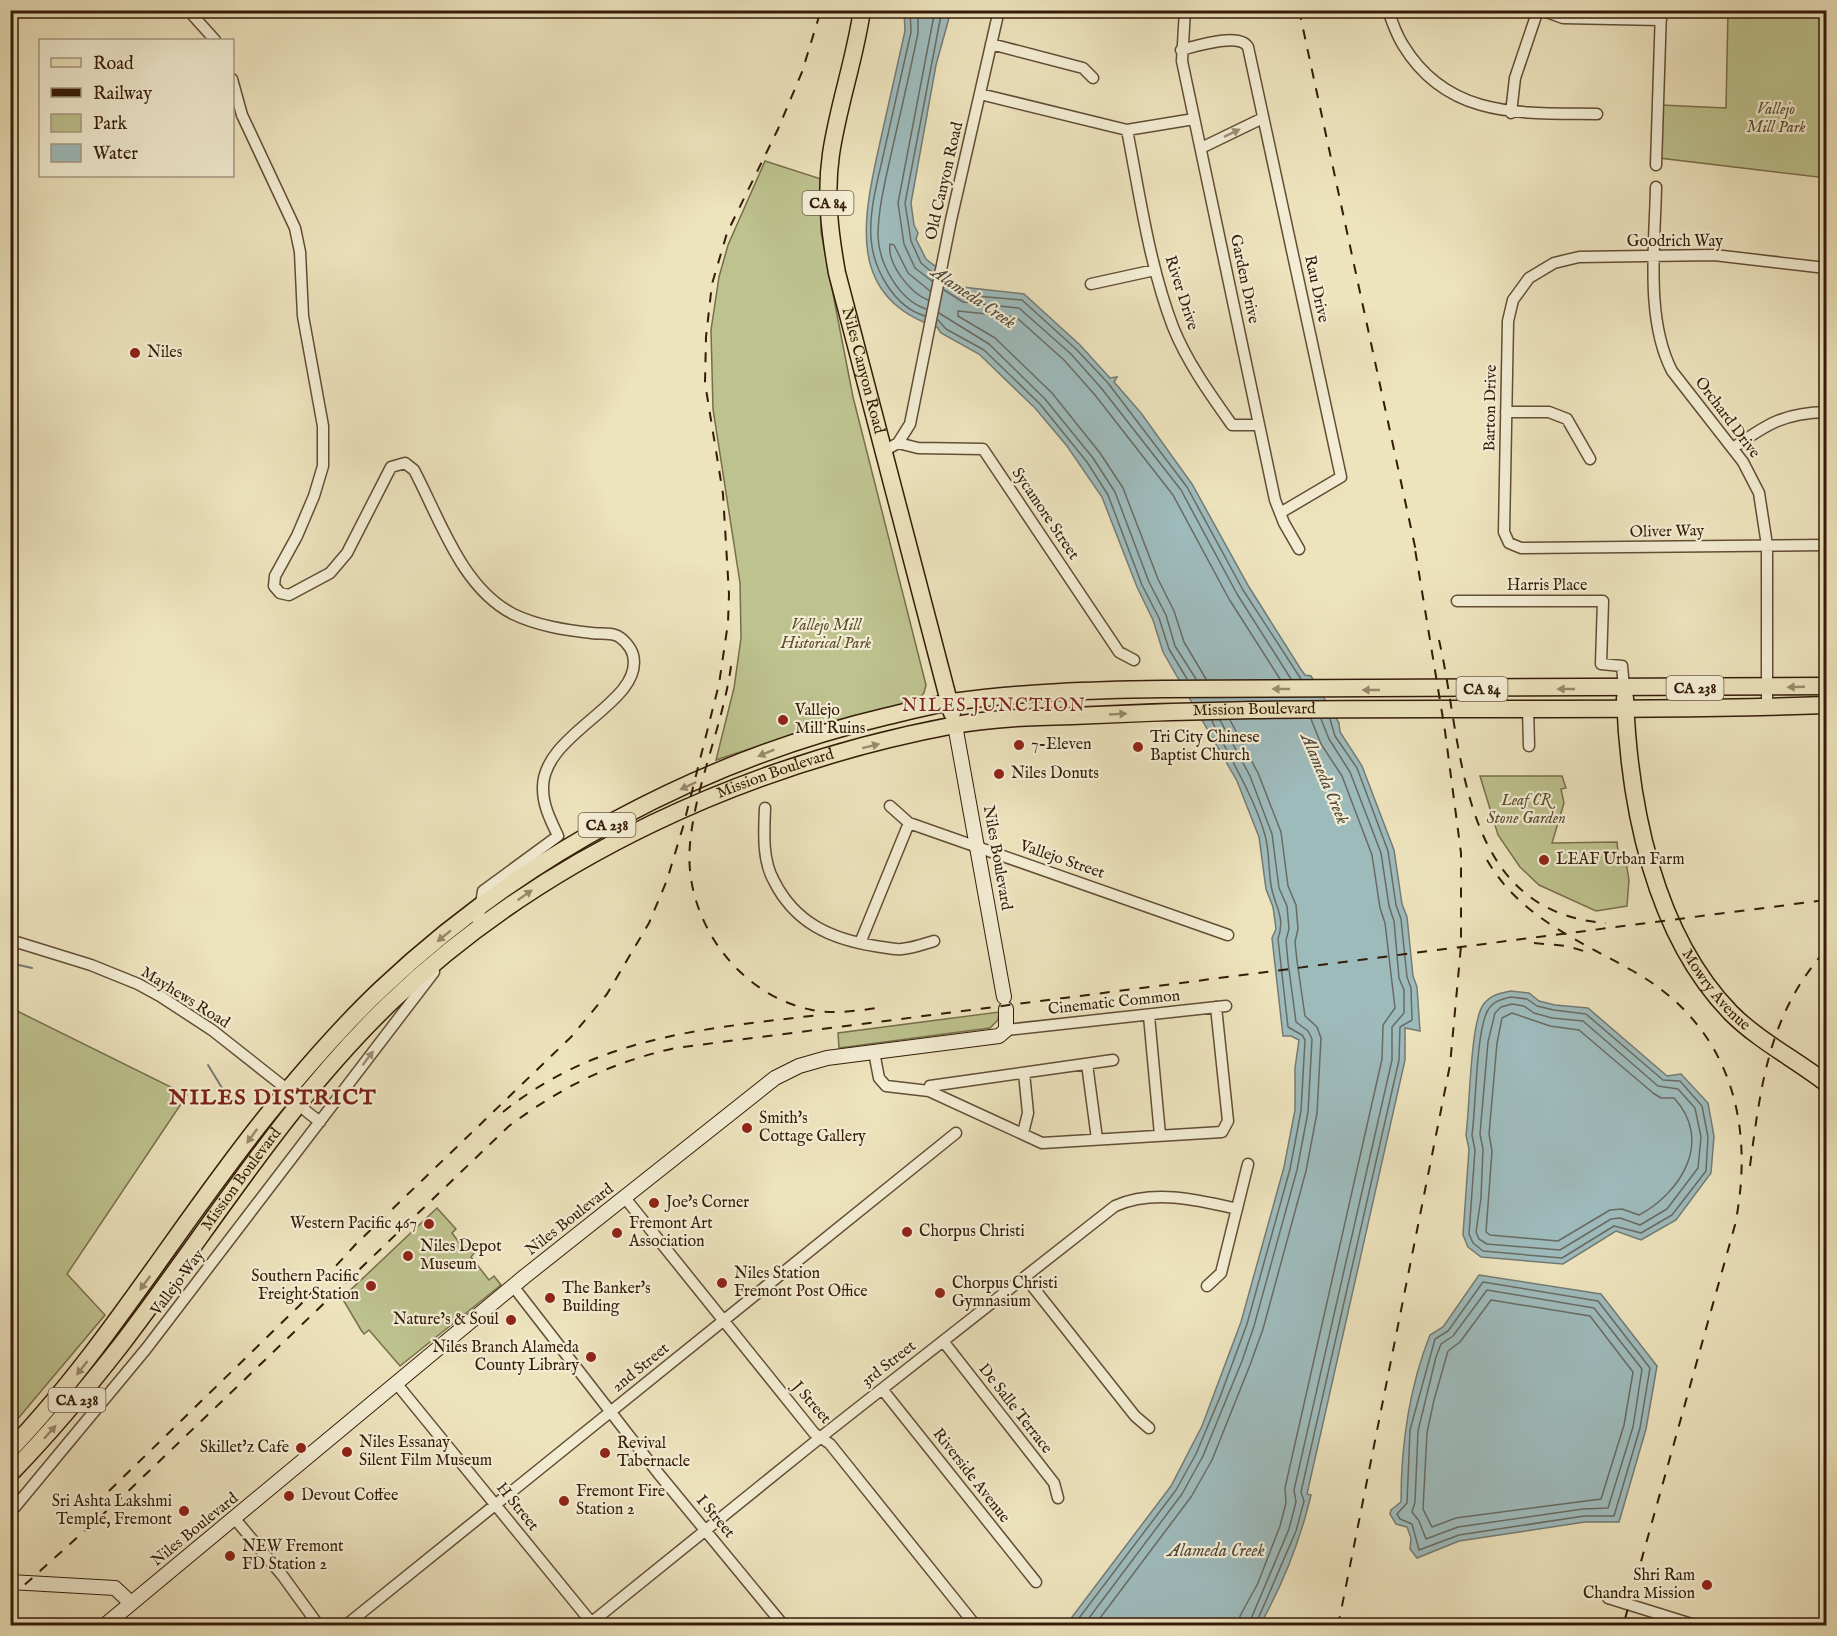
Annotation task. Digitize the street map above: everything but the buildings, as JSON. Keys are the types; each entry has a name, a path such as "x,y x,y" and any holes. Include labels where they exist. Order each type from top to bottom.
{"main road":[{"name":"Niles Canyon Road","path":"862,10 837,121 828,195 829,229 837,273 882,452 955,725"},
{"name":"Mission Boulevard","path":"10,1450 81,1370 174,1256 349,1020 410,974 483,905 587,837 711,775 805,738 949,702 1070,691 1827,686"},
{"name":"Mowry Avenue","path":"1624,688 1637,805 1666,916 1680,944 1707,985 1731,1013 1757,1035 1827,1083"},
{"name":"Mission Boulevard","path":"410,974 450,951 477,929 574,863 671,815 755,781 816,760 955,725 1000,719 1177,711 1827,705"},
{"name":"Niles Boulevard","path":"104,1626 513,1286 775,1078 815,1061 999,1036 1006,1030 1005,1003 979,848 955,725"},
{"name":"Mowry Avenue","path":"1652,862 1682,935 1722,995 1758,1030 1827,1076"},
{"name":"Mission Boulevard","path":"10,1474 65,1415 122,1344 174,1256"},
{"path":"10,1582 115,1588 131,1603"}],"street":[{"path":"188,10 214,39"},
{"name":"Old Canyon Road","path":"898,443 910,424 950,227 999,10"},
{"path":"1388,10 1402,44 1428,75 1449,92 1478,106 1511,113 1597,114"},
{"path":"1511,113 1515,78 1539,10 1563,18 1661,15 1656,165"},
{"name":"Garden Drive","path":"1184,11 1181,50 1259,425 1280,513 1299,549"},
{"name":"Rau Drive","path":"1181,50 1242,37 1248,47 1341,477 1280,513"},
{"path":"992,44 1083,68 1093,78"},
{"path":"234,87 242,115 295,228 300,252 303,316 322,426 322,466 316,486 297,536 275,576 274,585 280,592 289,595 330,573 347,553 391,467 405,463 414,470 468,570 486,596 515,615 553,629 615,635 623,641 633,655 633,665 624,688 607,706 568,739 555,753 546,769 542,786 544,803 558,836 487,888 481,895 483,905 477,929"},
{"path":"980,94 1127,130 1194,119"},
{"path":"1202,148 1263,118"},
{"name":"River Drive","path":"1127,130 1155,270 1174,328 1201,381 1232,425 1259,425"},
{"name":"Orchard Drive","path":"1656,187 1657,327 1665,356 1672,370 1733,448 1759,493 1767,546 1767,707"},
{"name":"Goodrich Way","path":"1528,278 1554,264 1579,257 1655,258 1714,255 1827,267"},
{"path":"1091,284 1155,270"},
{"name":"Barton Drive","path":"1509,543 1504,532 1508,321 1513,300 1528,278"},
{"path":"1506,412 1549,412 1567,419 1590,459"},
{"path":"1733,448 1779,419 1797,414 1827,412"},
{"path":"882,452 898,443"},
{"name":"Sycamore Street","path":"898,443 918,448 983,449 1119,652 1134,660"},
{"name":"Oliver Way","path":"1509,543 1521,548 1827,545"},
{"name":"Harris Place","path":"1457,600 1603,601 1601,664 1622,666 1624,688"},
{"path":"1528,709 1529,746"},
{"name":"Vallejo Street","path":"890,806 909,823 1228,935"},
{"path":"765,808 765,852 773,880 787,901 805,919 831,937 860,944 901,950 934,941"},
{"path":"860,944 909,823"},
{"name":"Mayhews Road","path":"10,940 138,984 213,1030 294,1096 320,1122"},
{"name":"Vallejo Way","path":"10,1513 146,1349 450,951"},
{"name":"Cinematic Common","path":"1006,1030 1149,1016 1221,1006 1227,1127 1222,1132 1160,1135"},
{"path":"874,1052 879,1078 886,1086 928,1091 1042,1143 1160,1135 1149,1016"},
{"path":"928,1091 930,1086 1113,1060"},
{"path":"1087,1064 1096,1139"},
{"path":"1023,1133 1028,1113 1024,1072"},
{"name":"2nd Street","path":"345,1626 956,1133"},
{"path":"1207,1286 1221,1273 1248,1164"},
{"name":"3rd Street","path":"589,1624 821,1437 1108,1211 1124,1202 1176,1197 1237,1209"},
{"name":"J Street","path":"625,1198 814,1433 830,1444 976,1626"},
{"path":"1025,1277 1135,1416 1149,1428"},
{"name":"I Street","path":"513,1286 658,1473 707,1529 784,1626"},
{"name":"De Salle Terrace","path":"943,1341 1054,1483 1058,1498"},
{"name":"H Street","path":"396,1383 496,1504 589,1624"},
{"name":"Riverside Avenue","path":"882,1389 1036,1582"},
{"path":"235,1519 282,1575 319,1626"},
{"path":"1608,1598 1698,1626"}],"green space":[{"name":"Vallejo Mill Park","path":"1728,11 1826,11 1826,178 1659,158 1661,105 1726,108"},
{"name":"Vallejo Mill Historical Park","path":"765,161 821,179 821,232 853,397 926,685 924,693 917,701 800,732 716,760 734,688 741,638 740,583 713,409 711,330 719,277 728,245"},
{"name":"Leaf CR Stone Garden","path":"1480,776 1562,776 1566,788 1561,789 1564,803 1552,843 1617,842 1619,863 1626,862 1629,880 1627,906 1596,911 1539,885 1520,867 1498,835"},
{"path":"11,1008 187,1095 67,1274 105,1315 11,1427"},
{"path":"999,1012 998,1020 990,1028 839,1048 838,1033"},
{"path":"437,1208 456,1229 452,1233 464,1249 469,1246 475,1252 471,1257 489,1280 494,1276 501,1285 400,1366 369,1330 364,1334 342,1298"}],"water":[{"name":"Alameda Creek","path":"904,11 948,11 949,18 936,65 911,203 914,225 918,233 916,239 926,259 962,287 1024,294 1080,345 1110,378 1117,377 1114,382 1141,413 1192,484 1249,587 1300,668 1305,675 1311,676 1339,723 1340,732 1362,766 1394,850 1402,904 1407,917 1413,976 1417,987 1420,1031 1405,1028 1405,1060 1307,1494 1311,1495 1307,1512 1290,1562 1260,1625 1066,1625 1171,1486 1202,1426 1241,1322 1284,1167 1295,1110 1295,1068 1299,1040 1291,1036 1283,1036 1272,938 1276,929 1273,907 1266,889 1259,837 1237,781 1163,652 1153,620 1137,587 1102,497 1067,446 1035,408 979,354 941,333 937,327 907,313 886,296 873,274 867,250 866,223 869,195 905,31"},
{"path":"1511,991 1529,993 1539,1001 1555,1005 1588,1008 1667,1076 1681,1074 1708,1103 1714,1136 1711,1173 1676,1220 1641,1240 1616,1231 1563,1264 1481,1257 1468,1247 1463,1235 1469,1149 1466,1135 1475,1030 1483,1005 1495,995"},
{"path":"1479,1275 1601,1294 1657,1366 1646,1429 1619,1522 1585,1522 1459,1541 1417,1558 1410,1549 1411,1538 1407,1527 1396,1524 1390,1514 1391,1510 1401,1502 1405,1438 1412,1396 1430,1335 1443,1327"}],"waterway":[{"path":"10,963 32,968"},
{"path":"208,1065 230,1101"}],"railway":[{"path":"109,1491 301,1304 356,1244 571,1037 607,994 649,923 667,880 683,827 719,684 728,623 729,594 723,494 705,383 706,337 712,284 727,233 778,129 802,72 821,10"},
{"path":"1299,10 1417,556"},
{"path":"1338,1626 1450,1065 1461,946 1461,853 1445,731 1415,549"},
{"path":"1439,640 1464,774 1476,818 1494,857 1521,889 1557,912 1606,923"},
{"path":"731,666 722,711 697,800 690,844 690,872 696,899 706,925 720,949 739,970 760,988 785,1002 812,1010 830,1012 884,1007"},
{"path":"1487,860 1500,880 1533,912 1666,993 1692,1019 1713,1048 1728,1079 1737,1113 1741,1149 1741,1186 1735,1225 1623,1626"},
{"path":"10,1598 121,1498 509,1126 568,1088 608,1069 675,1048 1826,900"},
{"path":"1534,943 1567,946 1590,953"},
{"path":"1750,1166 1764,1078 1780,1024 1807,974 1826,950"},
{"path":"503,1112 539,1087 576,1067 653,1040 734,1025 819,1015"}],"place":[{"name":"Niles","path":"135,353"},
{"name":"Vallejo Mill Ruins","path":"783,720"},
{"name":"7-Eleven","path":"1019,745"},
{"name":"Tri City Chinese Baptist Church","path":"1138,747"},
{"name":"Niles Donuts","path":"999,774"},
{"name":"LEAF Urban Farm","path":"1544,860"},
{"name":"Smith's Cottage Gallery","path":"747,1128"},
{"name":"Joe's Corner","path":"654,1203"},
{"name":"Western Pacific 467","path":"429,1224"},
{"name":"Chorpus Christi","path":"907,1232"},
{"name":"Fremont Art Association","path":"617,1233"},
{"name":"Niles Depot Museum","path":"408,1256"},
{"name":"Niles Station Fremont Post Office","path":"722,1283"},
{"name":"Southern Pacific Freight Station","path":"371,1286"},
{"name":"Chorpus Christi Gymnasium","path":"940,1293"},
{"name":"The Banker's Building","path":"550,1298"},
{"name":"Nature’s & Soul","path":"511,1320"},
{"name":"Niles Branch Alameda County Library","path":"591,1357"},
{"name":"Skillet'z Cafe","path":"301,1448"},
{"name":"Niles Essanay Silent Film Museum","path":"347,1452"},
{"name":"Revival Tabernacle","path":"605,1453"},
{"name":"Devout Coffee","path":"289,1496"},
{"name":"Fremont Fire Station 2","path":"564,1501"},
{"name":"Sri Ashta Lakshmi Temple, Fremont","path":"184,1511"},
{"name":"NEW Fremont FD Station 2","path":"230,1556"},
{"name":"Shri Ram Chandra Mission","path":"1707,1585"}],"district":[{"name":"NILES JUNCTION","path":"994,706"},
{"name":"NILES DISTRICT","path":"273,1098"}]}
